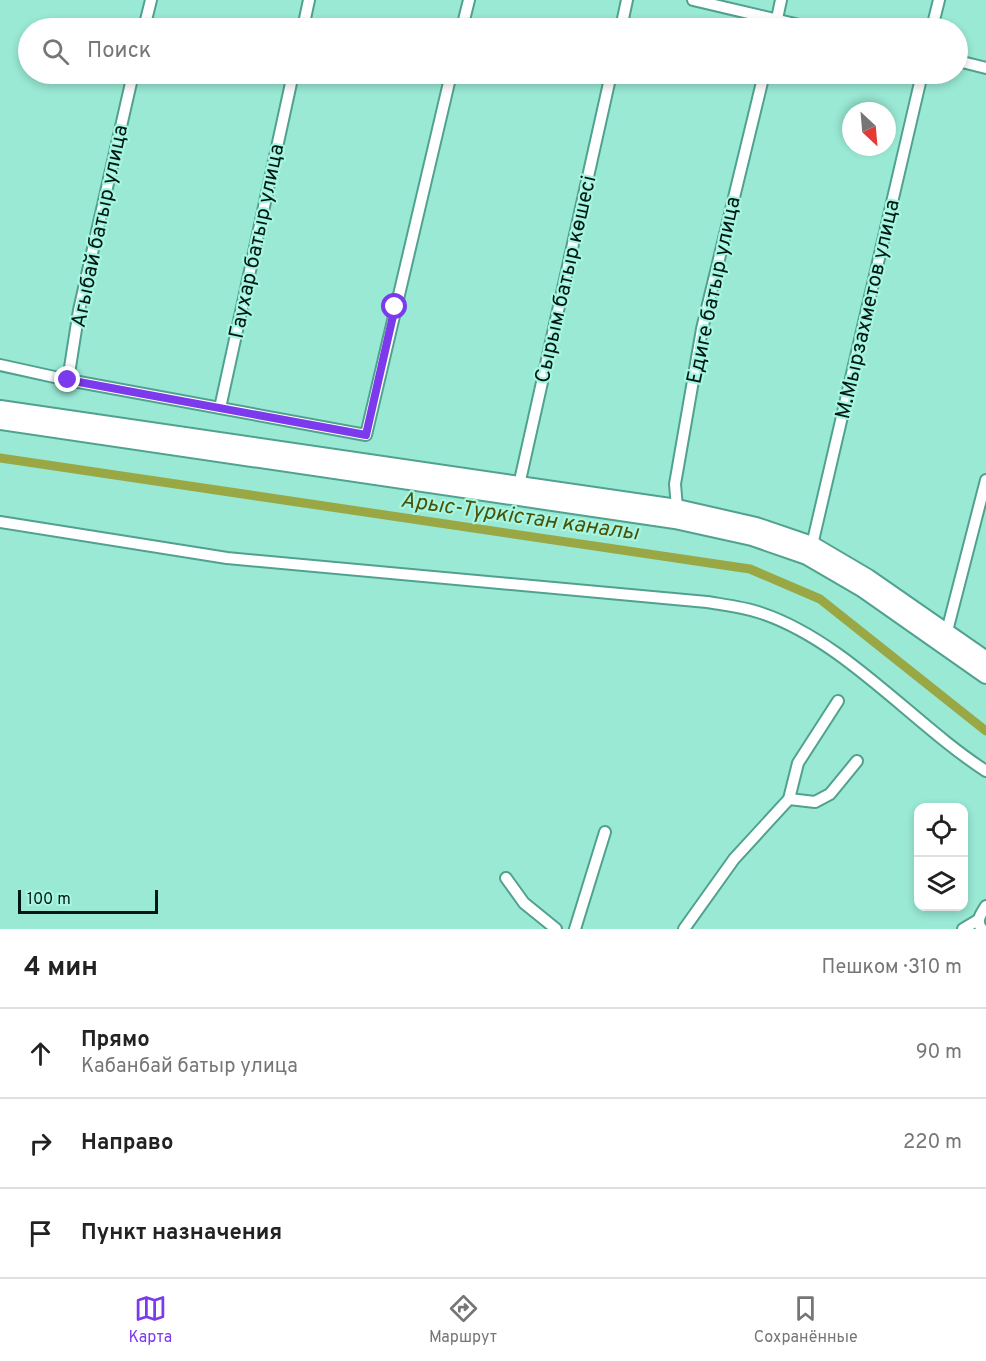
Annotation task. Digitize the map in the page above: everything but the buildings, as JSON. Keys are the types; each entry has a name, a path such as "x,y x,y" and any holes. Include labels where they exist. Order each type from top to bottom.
{"highway":[{"path":"0,409 677,508 756,526 812,545 868,578 986,660"},
{"path":"0,421 675,520 752,537 807,556 862,588 986,675"}],"street":[{"path":"146,18 151,0"},
{"path":"305,18 309,0"},
{"path":"464,18 469,0"},
{"path":"623,18 627,0"},
{"path":"693,0 755,18"},
{"path":"777,18 781,0"},
{"path":"934,18 939,0"},
{"path":"968,64 986,68"},
{"name":"Агыбай батыр улица","path":"68,380 79,310 131,84"},
{"name":"Гаухар батыр улица","path":"220,408 291,84"},
{"path":"0,365 68,380 366,435 449,84"},
{"name":"Сырым батыр көшесі","path":"519,485 609,84"},
{"name":"Едиге батыр улица","path":"677,508 675,484 702,329 762,84"},
{"name":"М.Мырзахметов улица","path":"812,545 920,84"},
{"path":"947,631 986,480"},
{"path":"0,522 227,558 707,602 761,613 797,629 828,648 986,771"},
{"path":"684,929 734,859 789,799 798,763 838,701"},
{"path":"789,799 815,802 830,794 857,761"},
{"path":"574,929 605,832"},
{"path":"506,878 524,903 556,929"},
{"path":"963,929 980,924 986,906"}],"waterway":[{"name":"Арыс-Түркістан каналы","path":"0,458 750,569 820,599 986,731"}],"route":[{"path":"68,380 366,435 395,307"}]}
